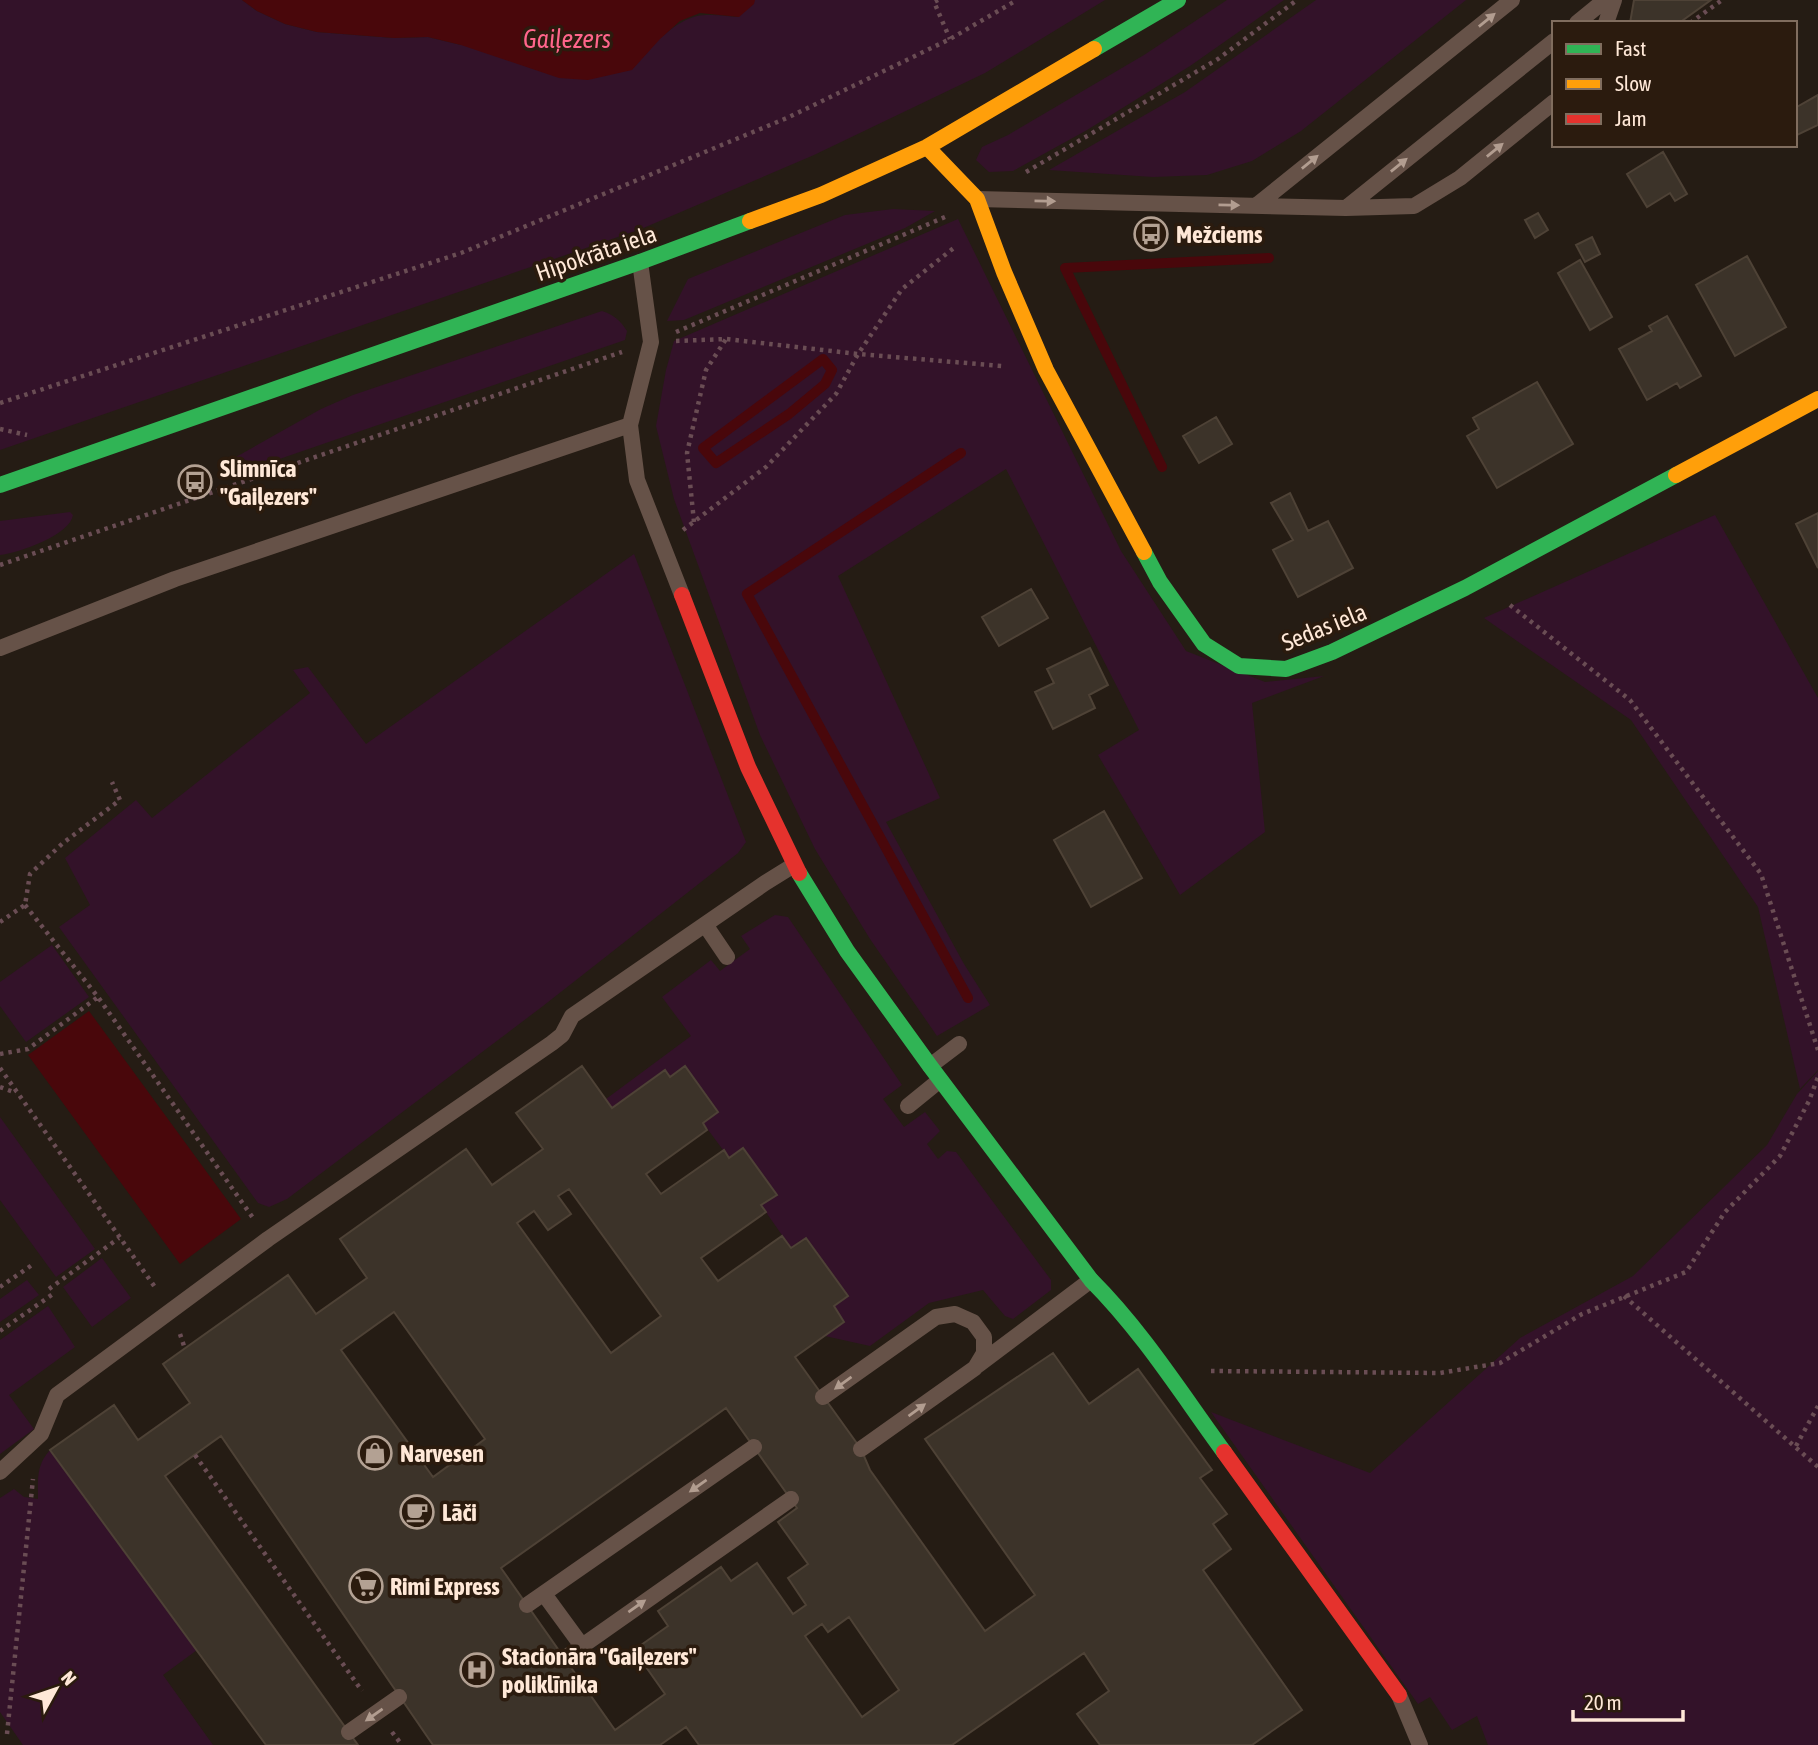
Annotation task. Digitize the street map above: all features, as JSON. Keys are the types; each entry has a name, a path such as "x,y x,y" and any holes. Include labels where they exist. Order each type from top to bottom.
{"street":[{"name":"Hipokrāta iela","path":"0,485 640,262 821,195 927,147 1178,0"},
{"name":"Sedas iela","path":"927,147 977,199 985,225 1046,369 1160,582 1204,644 1239,666 1286,669 1332,652 1479,581 1818,400"},
{"path":"682,595 748,767 794,865 847,951 940,1080 1091,1280 1116,1305 1149,1348 1399,1695"}],"lane":[{"path":"1257,205 1511,0"},
{"path":"1579,21 1605,0"},
{"path":"1607,21 1614,0"},
{"path":"1346,208 1552,43"},
{"path":"977,199 1346,208 1414,206 1460,178 1552,104"},
{"path":"640,262 651,342 630,425 637,480 682,595"},
{"path":"0,648 174,579 630,425"},
{"path":"0,1472 41,1434 57,1395 268,1239 552,1043 562,1035 572,1016 794,865"},
{"path":"706,926 727,957"},
{"path":"930,1066 959,1044"},
{"path":"908,1106 940,1080"},
{"path":"861,1449 975,1368 1091,1280"},
{"path":"823,1397 936,1317 955,1314 973,1322 984,1337 984,1353 975,1368"},
{"path":"527,1605 754,1447"},
{"path":"565,1658 791,1499"},
{"path":"544,1594 582,1646"},
{"path":"1399,1695 1420,1745"},
{"path":"349,1732 399,1697"}],"path":[{"path":"938,0 934,2 950,38"},
{"path":"0,403 461,253 787,118 950,38 1017,0"},
{"path":"1693,21 1722,0"},
{"path":"662,544 694,523 765,467 836,394 858,354 902,289 985,225"},
{"path":"694,523 687,453 706,370 726,339"},
{"path":"651,342 726,339 858,354 1046,369"},
{"path":"195,482 200,495"},
{"path":"1479,581 1630,700 1761,874 1818,1050"},
{"path":"0,922 24,905 30,874 63,844 120,800 111,782"},
{"path":"24,905 98,997 268,1239"},
{"path":"0,1054 28,1049 98,997"},
{"path":"0,1068 172,1309 185,1349"},
{"path":"1201,1366 1213,1372 1440,1373 1500,1363 1582,1314 1686,1272 1725,1212 1780,1156 1809,1101 1818,1077"},
{"path":"0,1087 16,1093"},
{"path":"49,1289 119,1238"},
{"path":"0,1287 32,1265"},
{"path":"0,1331 53,1294"},
{"path":"1624,1296 1818,1467"},
{"path":"1796,1446 1818,1406"},
{"path":"7,1734 33,1489 32,1469 41,1434"},
{"path":"195,1455 322,1633"}],"shaded area":[{"path":"0,0 242,0 257,11 285,24 317,32 394,38 428,37 461,45 659,39 695,16 738,17 754,0 1105,0 985,73 814,155 641,229 0,450"},
{"path":"1227,0 1284,0 1190,66 1087,130 1013,171 989,172 976,160 982,147 1008,135 1144,55"},
{"path":"1316,0 1466,0 1301,131 1252,161 1207,175 1153,177 1049,170 1185,92"},
{"path":"893,209 935,211 905,228 684,320 667,321 688,279 845,215"},
{"path":"958,219 1121,551 1186,651 1265,682 1324,676 1252,703 1265,832 1180,895 1098,755 1139,730 1006,469 838,576 940,798 886,822 964,964 990,1005 937,1036 870,939 815,849 760,735 674,499 656,426 674,341"},
{"path":"602,311 622,324 627,331 625,340 262,465 236,457 321,409 353,395"},
{"path":"70,512 73,515 70,522 54,536 31,547 0,555 0,521"},
{"path":"1715,515 1818,698 1818,1070 1800,1089 1758,907 1631,720 1484,618"},
{"path":"634,554 746,842 738,853 543,1006 287,1199 269,1207 258,1203 59,927 90,905 65,858 136,800 152,818 310,693 293,670 308,667 366,744"},
{"path":"775,915 788,917 902,1085 883,1099 904,1127 925,1112 940,1131 927,1144 938,1159 947,1151 956,1152 1051,1280 1051,1290 1013,1319 1005,1316 983,1290 929,1303 870,1346 825,1336 844,1322 834,1306 848,1296 806,1238 791,1248 761,1205 776,1195 729,1158 703,1123 717,1112 685,1066 670,1077 664,1070 612,1108 606,1099 691,1036 662,997 711,960 720,971 750,949 741,936"},
{"path":"52,945 89,997 26,1042 0,1006 0,982"},
{"path":"1818,1071 1818,1745 1488,1745 1477,1716 1452,1730 1430,1697 1418,1704 1211,1412 1370,1473 1520,1338 1633,1276 1767,1145 1797,1094"},
{"path":"0,1117 95,1249 56,1277 0,1200"},
{"path":"102,1258 131,1298 92,1327 63,1287"},
{"path":"27,1280 39,1295 0,1322 0,1299"},
{"path":"48,1306 75,1347 9,1395 34,1429 0,1454 0,1340"},
{"path":"50,1450 197,1650 163,1675 213,1745 23,1745 0,1712 0,1498 14,1489 24,1497 38,1499 40,1467"}],"water":[{"name":"Gaiļezers","path":"242,0 755,0 739,17 700,13 680,21 632,70 588,80 559,78 461,45 428,37 394,38 317,32 285,24 257,11"},
{"path":"89,1011 241,1219 180,1264 28,1055"}],"building":[{"path":"1634,0 1711,0 1682,21 1630,21"},
{"path":"1818,95 1818,125 1797,135 1797,107"},
{"path":"1663,152 1687,194 1675,201 1670,193 1647,207 1627,174"},
{"path":"1538,213 1548,230 1535,238 1525,220"},
{"path":"1592,237 1600,254 1585,262 1576,245"},
{"path":"1747,256 1786,327 1735,356 1696,285"},
{"path":"1580,260 1612,317 1590,330 1558,273"},
{"path":"1667,316 1701,376 1680,388 1677,383 1647,400 1619,349 1652,331 1649,326"},
{"path":"1537,382 1573,444 1497,488 1467,436 1479,429 1473,418"},
{"path":"1216,417 1232,444 1199,463 1183,436"},
{"path":"1290,493 1308,531 1328,521 1353,568 1298,597 1273,550 1293,540 1271,503"},
{"path":"1818,513 1818,568 1796,524"},
{"path":"1031,589 1048,618 999,646 982,617"},
{"path":"1090,648 1108,685 1089,695 1095,708 1053,729 1035,692 1054,683 1047,669"},
{"path":"1104,811 1142,878 1091,907 1054,840"},
{"path":"582,1066 612,1108 665,1070 670,1077 685,1066 718,1112 703,1123 707,1130 646,1174 661,1194 724,1150 729,1158 743,1148 777,1195 761,1205 766,1212 701,1258 718,1281 782,1236 791,1248 806,1238 848,1296 834,1306 844,1322 795,1357 861,1449 870,1470 985,1631 1035,1595 925,1439 1053,1353 1089,1404 1138,1369 1212,1470 1200,1478 1227,1514 1213,1524 1231,1549 1203,1570 1302,1710 1252,1745 1100,1745 1077,1714 1109,1691 1084,1653 952,1745 699,1745 686,1727 660,1745 433,1745 221,1436 165,1476 358,1745 266,1745 50,1450 114,1405 138,1440 190,1403 163,1364 288,1275 316,1314 367,1278 340,1239 466,1149 492,1185 543,1149 516,1113","holes":["569,1189 661,1316 611,1353 517,1223 534,1211 548,1230 571,1214 558,1196","394,1312 485,1439 433,1477 341,1350","726,1408 797,1508 778,1522 808,1564 788,1578 806,1605 793,1614 757,1563 731,1581 721,1567 658,1611 668,1626 634,1650 665,1694 615,1730 501,1568","849,1617 899,1690 862,1717 805,1636 822,1624 828,1632"]}],"waterway":[{"path":"1162,467 1065,268 1269,258"},
{"path":"823,359 832,370 825,384 789,414 716,463 703,448 823,359"},
{"path":"961,453 747,594 968,998"}],"traffic: fast":[{"path":"1094,49 1178,0"},
{"path":"0,485 640,262 750,221"},
{"path":"1144,552 1160,582 1204,644 1239,666 1286,669 1332,652 1465,588 1676,475"},
{"path":"799,873 847,951 930,1066 1091,1280 1144,1341 1224,1452"}],"traffic: slow":[{"path":"750,221 821,195 927,147 1094,49"},
{"path":"927,147 977,199 1004,272 1046,370 1144,552"},
{"path":"1676,475 1818,399"}],"traffic: jam":[{"path":"682,595 748,767 799,873"},
{"path":"1224,1452 1399,1695"}],"place":[{"name":"Mežciems","path":"1151,234"},
{"name":"Slimnīca \"Gaiļezers\"","path":"195,482"},
{"name":"Narvesen","path":"375,1453"},
{"name":"Lāči","path":"417,1512"},
{"name":"Rimi Express","path":"366,1586"},
{"name":"Stacionāra \"Gaiļezers\" poliklīnika","path":"477,1670"}]}
